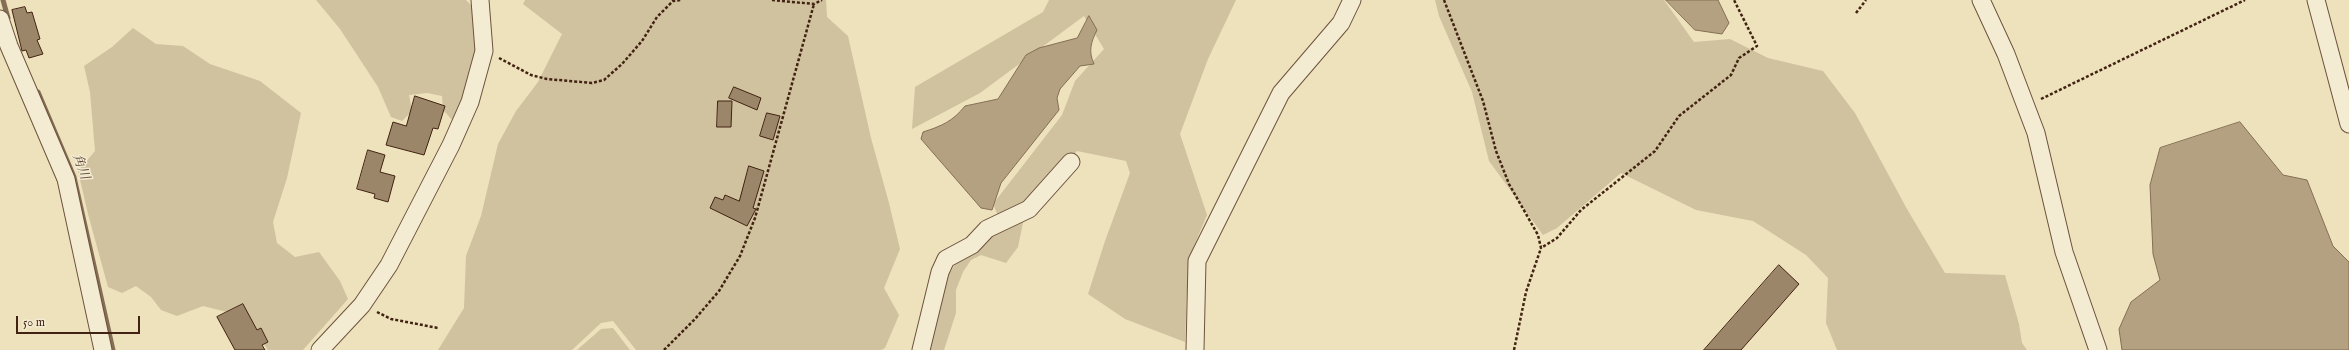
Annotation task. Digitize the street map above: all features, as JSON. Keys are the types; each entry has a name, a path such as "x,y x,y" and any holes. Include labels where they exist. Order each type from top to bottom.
{"street":[{"path":"320,350 362,305 393,258 451,145 470,102 484,51 480,0"},
{"path":"1195,350 1197,261 1281,93 1341,23 1352,0"},
{"path":"1981,0 2006,54 2024,108 2036,133 2064,252 2081,306 2098,350"},
{"path":"2316,0 2349,124"},
{"path":"0,19 9,46 66,179 104,350"},
{"path":"921,350 940,272 946,259 972,245 987,229 1029,209 1070,162"}],"path":[{"path":"484,51 531,75 547,79 592,83 604,80 622,64 642,41 657,17 673,2 680,0"},
{"path":"772,0 814,4 822,0"},
{"path":"1444,0 1483,101 1496,151 1509,184 1538,235 1541,248 1526,292 1514,350"},
{"path":"1541,248 1557,238 1581,210 1619,182 1655,151 1679,116 1731,75 1739,58 1757,46 1734,0"},
{"path":"1856,13 1866,0"},
{"path":"2024,108 2245,0"},
{"path":"664,350 695,319 719,291 740,256 755,218 814,4"},
{"path":"362,305 391,318 438,328"}],"shaded area":[{"path":"316,0 466,0 476,10 478,50 456,124 443,110 442,96 427,93 409,95 412,111 402,121 391,117 378,87 340,29"},
{"path":"525,0 826,0 827,17 848,36 871,138 900,249 884,288 899,315 885,348 881,350 636,350 613,321 601,323 572,350 438,350 464,308 466,256 481,216 498,144 516,111 538,82 562,34 523,4"},
{"path":"1049,0 1236,0 1208,59 1180,134 1207,215 1188,260 1185,342 1125,319 1088,294 1105,241 1130,173 1126,161 1077,151 1026,208 1018,247 1006,263 981,255 971,260 963,272 956,290 956,313 944,350 930,350 946,280 957,261 999,218 993,204 1062,115 1075,81 1104,49 1084,16 980,93 912,129 915,87 1043,12"},
{"path":"1435,0 1664,0 1694,42 1730,39 1768,58 1823,71 1855,113 1907,209 1945,273 2005,275 2019,324 2022,343 2027,350 1837,350 1826,323 1828,278 1806,255 1753,221 1696,210 1621,173 1557,228 1543,235 1489,161 1472,92 1439,16"},
{"path":"1666,0 1718,0 1729,23 1722,34 1695,30"},
{"path":"1089,16 1097,30 1091,47 1091,55 1094,64 1080,66 1060,89 1057,98 1059,110 1001,183 992,210 981,208 921,139 923,132 936,128 947,122 956,116 965,106 998,99 1026,55 1039,48 1077,38"},
{"path":"133,28 156,44 183,46 210,64 260,81 301,113 287,178 273,222 277,243 295,257 319,252 340,281 348,299 303,350 268,350 246,319 231,313 203,306 177,316 161,310 151,297 136,286 122,293 108,287 78,171 95,151 90,92 84,66 112,47"},
{"path":"2240,122 2283,175 2307,180 2333,246 2349,262 2349,350 2122,350 2119,329 2131,302 2160,280 2153,254 2150,185 2160,148"},
{"path":"613,328 630,350 577,350 601,329"}],"building":[{"path":"25,7 27,13 32,12 40,39 37,40 43,54 29,58 26,50 22,51 12,10"},
{"path":"734,87 761,98 757,110 729,98"},
{"path":"415,96 445,106 438,129 433,128 424,155 386,145 393,122 406,126"},
{"path":"718,101 732,101 731,127 717,127"},
{"path":"767,113 780,116 773,140 760,136"},
{"path":"368,150 385,155 380,172 395,176 388,202 374,198 375,194 357,189"},
{"path":"749,166 764,171 753,208 756,209 747,226 710,208 715,197 723,200 725,195 739,201"},
{"path":"1779,265 1799,284 1741,350 1704,350"},
{"path":"243,304 257,330 261,328 268,342 262,345 265,350 235,350 217,317"}],"waterway":[{"name":"角川","path":"3,0 8,18"},
{"name":"角川","path":"38,92 74,177 113,350"}]}
